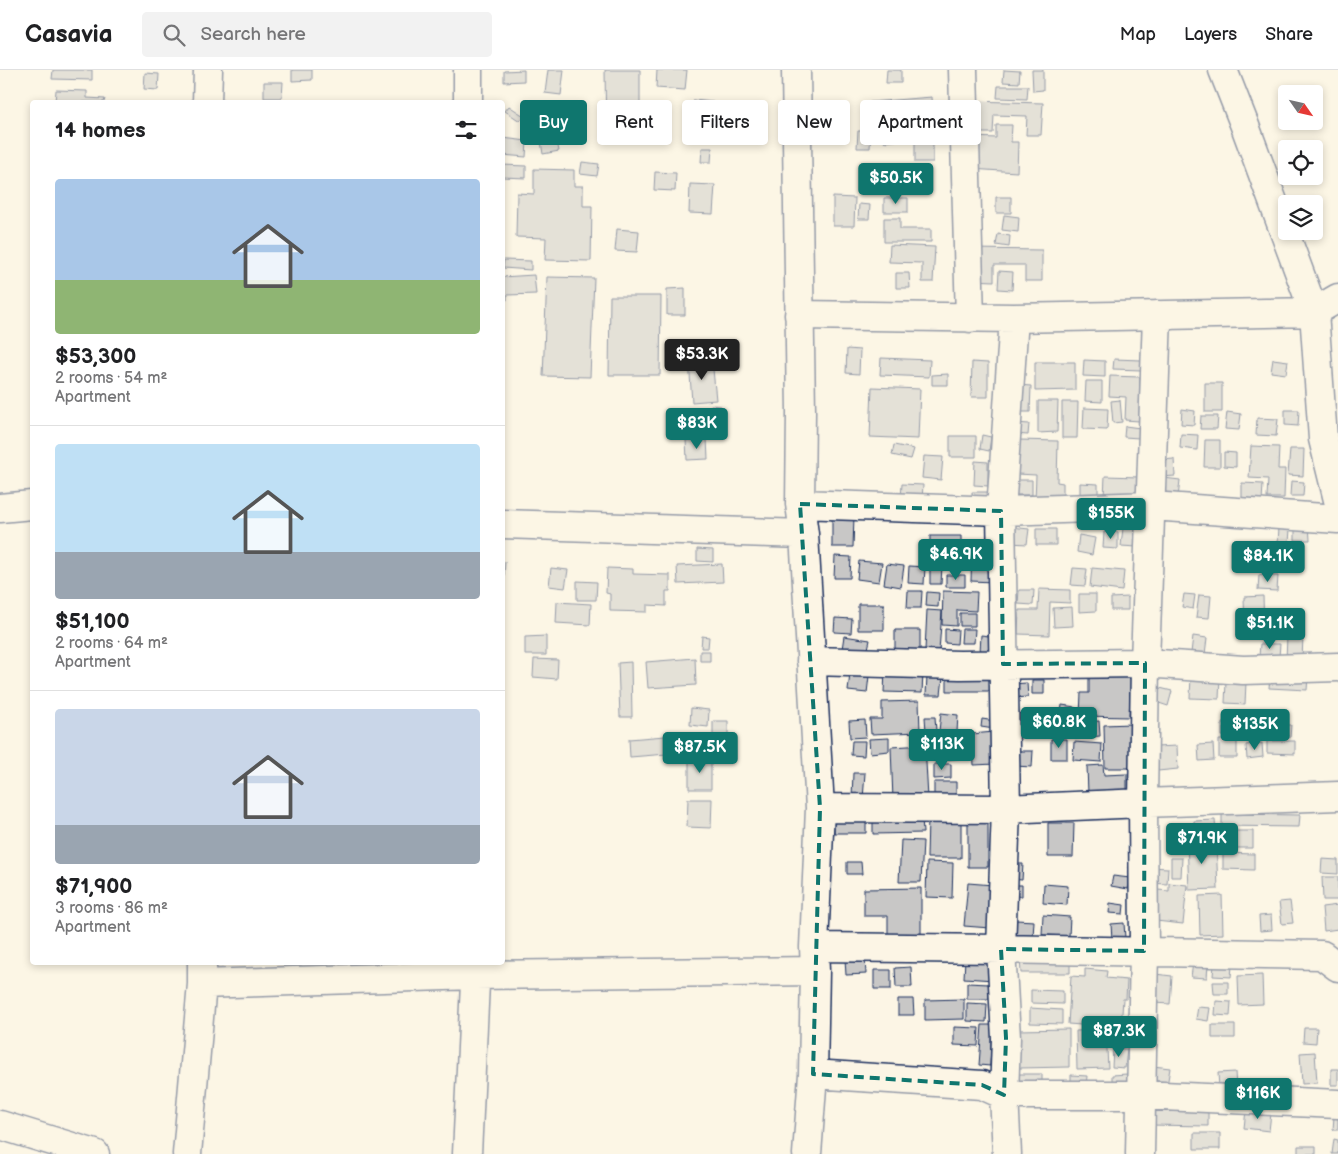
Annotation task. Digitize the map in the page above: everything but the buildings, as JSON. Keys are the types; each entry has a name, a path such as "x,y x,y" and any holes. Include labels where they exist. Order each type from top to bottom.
{"street":[{"path":"207,100 208,70"},
{"path":"468,70 468,100"},
{"path":"796,70 801,412 800,504 804,534 820,808 814,959 813,1074 807,1154"},
{"path":"963,70 970,318"},
{"path":"1222,70 1246,126 1314,312 1323,439 1338,500"},
{"path":"799,315 1014,318 1314,312 1338,298"},
{"path":"1140,1154 1144,952 1143,802 1157,315"},
{"path":"1007,1154 1004,1095 1006,1038 1001,949 1006,809 1001,511 1014,318"},
{"path":"800,504 1001,511 1151,506 1338,519"},
{"path":"0,508 30,505"},
{"path":"505,524 804,534"},
{"path":"811,661 960,665 1146,663 1243,670 1338,667"},
{"path":"820,808 1006,809 1143,802 1338,796"},
{"path":"187,1154 202,973 475,969 814,959 1001,949 1322,955 1338,967"},
{"path":"467,1154 475,969"},
{"path":"813,1074 982,1084 1004,1095 1142,1095 1338,1104"},
{"path":"0,1125 94,1154"}],"highlighted area":[{"path":"800,504 1001,511 1003,664 1145,663 1144,951 1001,949 1006,1038 1004,1095 982,1085 813,1074 820,808"}]}
